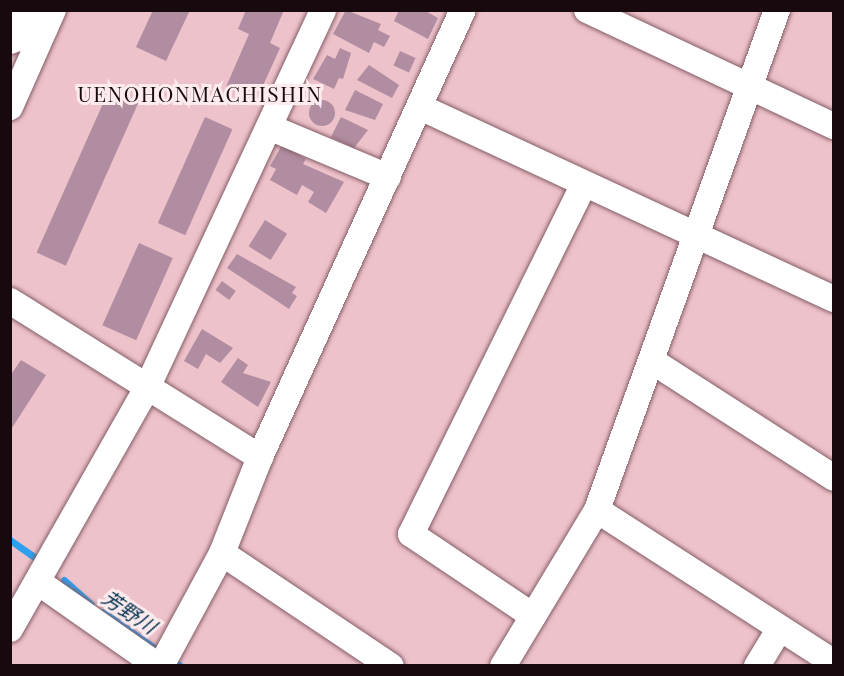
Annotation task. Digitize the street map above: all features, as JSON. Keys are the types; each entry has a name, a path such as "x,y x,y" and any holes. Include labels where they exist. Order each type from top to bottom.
{"street":[{"path":"10,629 146,390 322,10"},
{"path":"38,582 159,666 222,553 260,457 463,10"},
{"path":"587,10 834,126"},
{"path":"503,666 597,510 752,86 777,10"},
{"path":"10,15 49,19"},
{"path":"10,41 49,19"},
{"path":"10,107 49,19"},
{"path":"420,107 834,299"},
{"path":"268,127 388,177"},
{"path":"533,616 411,534 584,184"},
{"path":"10,301 146,390 260,457"},
{"path":"652,361 834,478"},
{"path":"597,510 834,663"},
{"path":"222,553 391,666"},
{"path":"757,666 780,628"}],"building":[{"path":"153,10 190,10 166,61 136,47"},
{"path":"246,10 284,10 270,43 280,48 256,101 226,87 249,34 238,29"},
{"path":"346,10 381,24 378,30 390,36 384,47 374,42 369,53 333,34"},
{"path":"399,10 424,10 438,18 428,39 394,21"},
{"path":"340,48 351,53 343,79 339,78 334,89 313,79 327,55 335,59"},
{"path":"400,51 416,58 409,73 393,66"},
{"path":"369,65 399,85 392,98 357,80"},
{"path":"109,90 138,103 66,266 37,253"},
{"path":"355,90 383,104 375,120 345,110"},
{"path":"322,100 331,104 335,113 331,122 322,126 313,122 309,113 313,104"},
{"path":"205,117 232,129 185,235 158,223"},
{"path":"341,117 368,130 354,148 331,137"},
{"path":"282,145 306,159 303,164 344,182 326,213 308,202 314,192 302,185 297,195 270,180 276,169 270,166"},
{"path":"265,220 287,234 271,260 249,246"},
{"path":"139,243 173,258 136,340 102,325"},
{"path":"237,254 296,287 292,293 297,296 289,309 227,268"},
{"path":"222,281 236,291 229,300 216,290"},
{"path":"202,329 233,348 220,363 206,354 198,369 184,361"},
{"path":"238,358 248,365 243,373 271,382 258,407 221,382"},
{"path":"21,360 46,375 10,431 10,376"}],"waterway":[{"name":"芳野川","path":"10,540 34,557"},
{"name":"芳野川","path":"64,580 91,604"},
{"name":"芳野川","path":"103,612 180,666"}],"district":[{"name":"UENOHONMACHISHIN","path":"200,93"}]}
